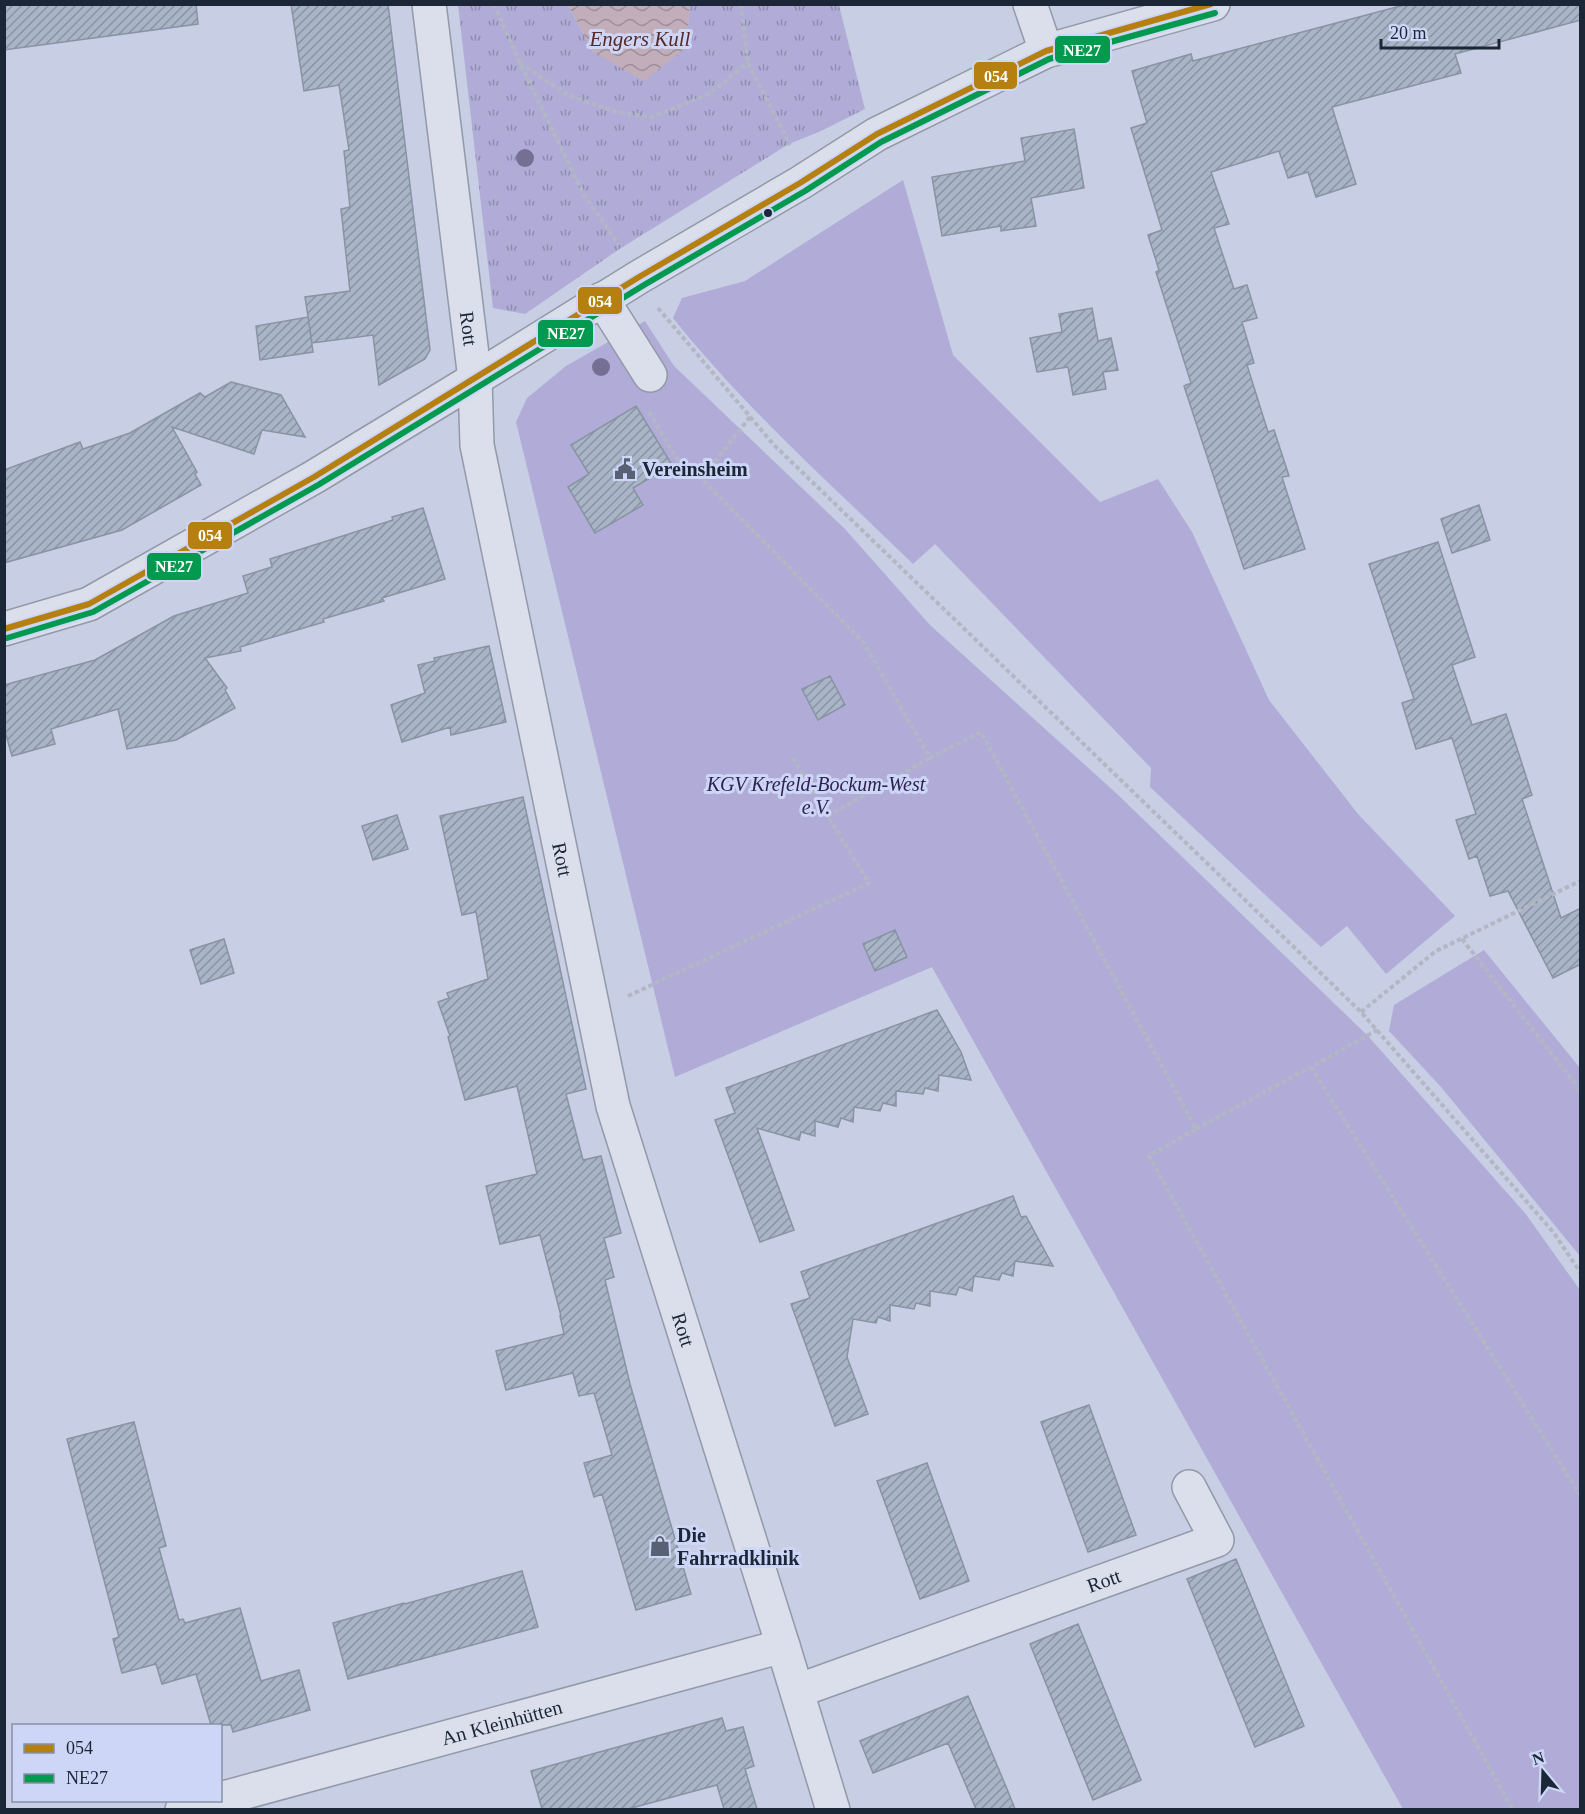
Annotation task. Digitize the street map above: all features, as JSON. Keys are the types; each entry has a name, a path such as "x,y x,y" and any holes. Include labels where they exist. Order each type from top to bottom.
{"street":[{"name":"Rott","path":"429,4 475,379 477,445 613,1106 833,1809"},
{"path":"1030,4 1046,51"},
{"path":"4,629 89,604 314,477 602,299 800,183 877,134 1046,51 1213,4"},
{"path":"602,299 650,375"},
{"name":"Rott","path":"797,1691 1217,1540 1189,1487"},
{"name":"An Kleinhütten","path":"222,1798 783,1646"},
{"path":"182,1809 208,1802"}],"path":[{"path":"494,4 583,193 621,248 661,313 774,445 1361,1012 1554,1233 1581,1272"},
{"path":"741,4 748,63 789,144 800,183"},
{"path":"520,63 566,94 616,112 652,117 709,94 748,63"},
{"path":"650,375 642,402 680,464 701,479 864,643 930,758"},
{"path":"701,479 750,417"},
{"path":"828,816 981,732 1196,1129"},
{"path":"594,1012 869,883 793,758"},
{"path":"1361,1012 1436,951 1581,882"},
{"path":"1462,939 1581,1090"},
{"path":"1377,1030 1149,1156 1513,1809"},
{"path":"1311,1067 1581,1495"}],"green space":[{"path":"458,5 568,5 593,52 686,48 690,5 839,5 865,109 789,144 621,248 525,314 493,308"},
{"path":"903,180 953,355 1100,502 1158,479 1192,532 1269,700 1358,814 1455,916 1386,974 1347,926 1321,947 1150,787 1151,768 935,544 913,564 759,414 700,351 673,318 682,298 745,281"},
{"name":"KGV Krefeld-Bockum-West e.V.","path":"645,321 674,366 845,529 930,625 1116,793 1368,1036 1525,1213 1580,1290 1580,1809 1403,1809 932,967 675,1077 516,422 527,398 566,366"},
{"path":"1484,950 1580,1068 1580,1256 1441,1087 1389,1031 1394,1005"}],"water":[{"name":"Engers Kull","path":"568,5 690,5 686,48 644,81 593,52"}],"building":[{"path":"4,4 196,4 198,24 4,50"},
{"path":"291,4 388,4 430,350 425,359 379,385 373,335 312,343 305,297 350,291 341,209 350,207 344,151 349,150 339,85 304,91"},
{"path":"1408,4 1581,4 1581,20 1455,54 1461,73 1332,107 1356,184 1316,197 1308,172 1288,178 1279,151 1211,172 1229,224 1214,228 1234,289 1247,285 1257,318 1242,322 1254,363 1247,365 1268,432 1274,430 1289,476 1282,477 1305,549 1244,569 1184,386 1191,383 1156,272 1159,270 1148,235 1162,230 1131,128 1147,123 1132,71 1191,54 1193,61"},
{"path":"1074,129 1084,188 1031,198 1036,226 1001,231 1001,226 942,236 932,177 1025,161 1021,138"},
{"path":"1092,308 1098,341 1111,338 1118,370 1103,372 1106,389 1073,395 1068,367 1037,372 1030,338 1062,332 1059,314"},
{"path":"308,317 313,352 260,360 256,326"},
{"path":"231,382 281,395 305,437 262,430 254,454 172,427 197,472 195,474 201,485 122,530 4,563 4,470 80,442 83,449 130,433 200,393 205,397"},
{"name":"Vereinsheim","path":"636,406 672,465 633,488 643,505 595,533 568,487 589,474 571,445"},
{"path":"1479,505 1490,540 1452,553 1441,519"},
{"path":"423,508 445,579 382,598 384,601 323,619 324,622 240,647 241,651 205,658 227,688 225,690 235,708 176,740 127,749 118,709 51,729 55,744 12,756 4,728 4,685 95,660 174,616 248,593 243,576 272,567 270,559 393,520 392,517"},
{"path":"1438,542 1475,657 1452,665 1472,725 1506,714 1532,795 1522,799 1561,918 1581,908 1581,964 1553,978 1508,891 1490,896 1477,856 1469,859 1456,820 1476,814 1452,738 1416,749 1402,703 1414,699 1369,564"},
{"path":"489,646 506,722 451,735 450,727 402,742 391,705 425,693 418,665 435,661 434,658"},
{"path":"830,676 845,705 818,720 802,689"},
{"path":"523,797 586,1089 566,1094 583,1160 601,1156 621,1233 604,1238 614,1277 605,1280 630,1384 691,1594 636,1610 602,1494 594,1497 584,1463 612,1455 594,1393 579,1396 573,1373 506,1390 496,1351 564,1334 540,1235 500,1244 486,1186 537,1174 517,1086 465,1100 448,1037 450,1036 438,1002 449,998 447,993 488,979 476,912 462,915 440,816"},
{"path":"397,815 408,849 373,860 362,826"},
{"path":"895,930 907,957 875,971 863,944"},
{"path":"224,939 234,973 201,984 190,950"},
{"path":"937,1010 961,1052 971,1080 939,1075 938,1091 925,1088 923,1094 896,1091 896,1106 883,1103 880,1111 854,1107 853,1122 841,1118 838,1127 815,1121 815,1136 801,1132 799,1140 757,1128 794,1230 760,1242 715,1120 735,1113 726,1088"},
{"path":"1013,1196 1021,1217 1026,1216 1053,1266 1015,1261 1013,1276 1002,1273 999,1280 974,1276 972,1291 959,1287 956,1295 930,1291 930,1306 916,1303 914,1309 890,1305 890,1321 878,1317 876,1323 853,1319 847,1357 868,1414 835,1426 791,1304 810,1298 801,1272"},
{"path":"1089,1405 1136,1535 1088,1552 1041,1422"},
{"path":"134,1422 166,1546 159,1548 179,1620 183,1619 185,1623 240,1608 261,1681 299,1670 310,1710 233,1732 231,1725 211,1724 196,1674 162,1684 156,1664 122,1673 113,1639 119,1637 67,1439"},
{"path":"927,1463 969,1581 920,1599 877,1481"},
{"path":"1236,1559 1304,1726 1255,1747 1187,1579"},
{"path":"522,1571 538,1627 348,1679 333,1623"},
{"path":"1078,1624 1141,1780 1093,1800 1030,1644"},
{"path":"968,1696 1015,1809 976,1809 948,1743 873,1773 860,1741"},
{"path":"722,1718 726,1731 743,1727 754,1766 745,1769 757,1809 724,1809 717,1785 628,1809 542,1809 531,1771"}],"transit line":[{"name":"054","path":"4,629 89,604 314,477 877,134 1046,51 1211,4"},
{"name":"NE27","path":"7,638 93,612 318,485 644,285 805,191 881,142 1049,59 1215,13"}],"place":[{"name":"Vereinsheim","path":"625,469"},
{"name":"Die Fahrradklinik","path":"660,1546"}]}
